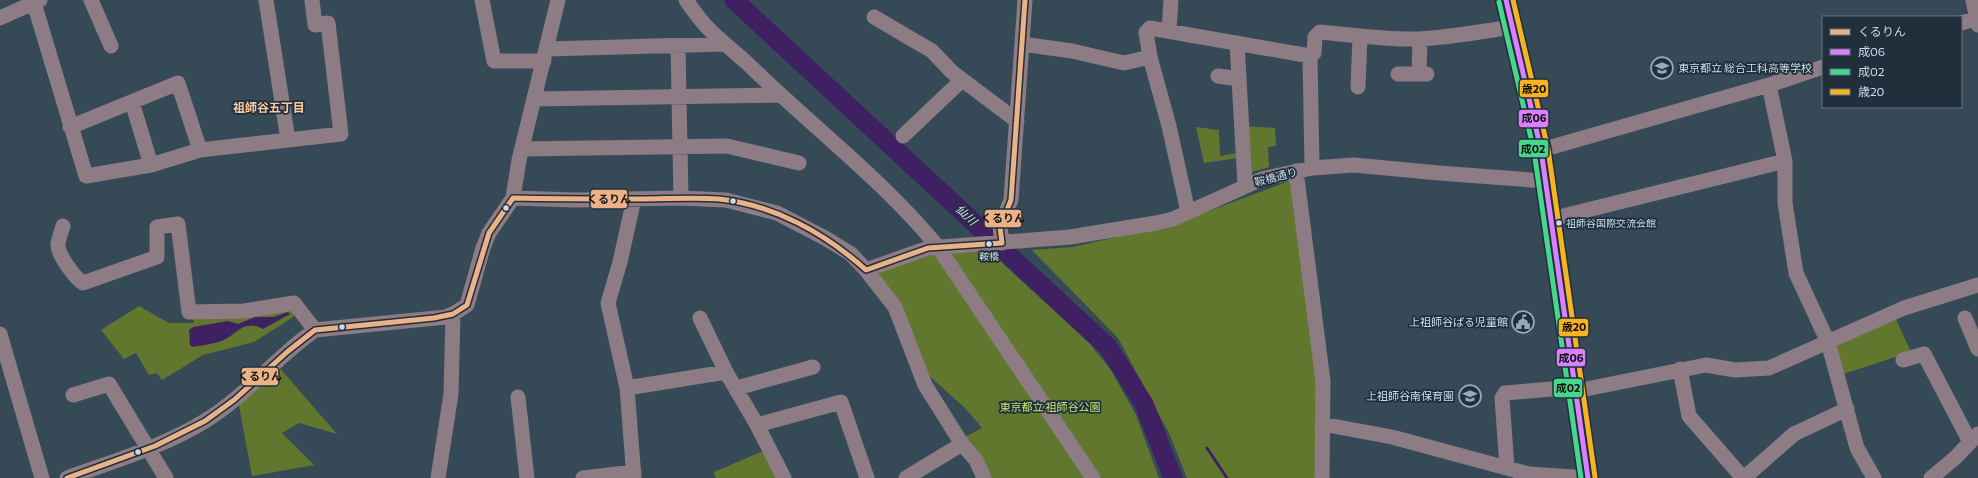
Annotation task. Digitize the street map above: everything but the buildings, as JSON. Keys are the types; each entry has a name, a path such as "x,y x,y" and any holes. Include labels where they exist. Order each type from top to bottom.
{"street":[{"path":"91,0 112,46"},
{"path":"266,0 288,140"},
{"path":"0,18 37,2 70,127 86,176 151,165 200,150 340,134 328,24 316,25 312,0"},
{"path":"482,0 494,61 546,55 725,44"},
{"path":"67,478 172,439 206,421 248,388 295,344 315,330 434,318 454,314 467,305 482,248 489,233 513,198 522,149 546,55 558,0"},
{"path":"686,0 700,19 725,44 818,128 907,213 938,247 1093,478"},
{"path":"1012,242 1000,226 1011,200 1024,0"},
{"path":"1169,30 1171,0"},
{"path":"1322,424 1392,437 1529,474 1588,478 1541,150 1511,27 1506,0"},
{"path":"1962,23 1977,20 1973,0"},
{"path":"874,17 932,51 962,80 1017,121"},
{"path":"1312,168 1310,56 1314,52 1315,36 1320,32 1420,39 1452,36 1511,27"},
{"path":"1188,212 1169,126 1150,57 1146,32 1150,28 1169,30 1310,56"},
{"path":"1358,87 1360,36"},
{"path":"1398,74 1424,74 1420,39"},
{"path":"1237,43 1245,185"},
{"path":"1022,44 1072,51 1124,64 1150,57"},
{"path":"678,46 681,198"},
{"path":"1541,150 1769,85 1822,67"},
{"path":"1218,76 1239,79"},
{"path":"903,136 962,80"},
{"path":"70,127 178,83 200,150"},
{"path":"1769,85 1785,161 1785,203 1796,273 1828,342 1857,448 1874,478"},
{"path":"534,98 780,95"},
{"path":"132,102 151,165"},
{"path":"522,149 727,146 799,163"},
{"path":"1551,219 1785,161"},
{"name":"鞍橋通り","path":"866,270 928,248 1012,242 1101,232 1156,223 1188,212 1245,185 1273,176 1312,168 1354,165 1454,175 1545,181"},
{"path":"1296,171 1323,381 1322,478"},
{"path":"513,198 681,198 726,200 778,213 844,250 866,270 895,307 925,384 962,444 976,460 984,478"},
{"path":"583,478 634,475 627,388 608,303 620,262 634,199"},
{"path":"63,226 58,245 59,251 77,279 83,283 157,257 157,227 178,224 189,312 244,312 294,302 315,330"},
{"path":"1507,468 1502,398 1505,393 1575,389 1706,365 1736,370 1769,368 1904,308 1978,285"},
{"path":"438,478 451,394 454,314"},
{"path":"700,318 726,372 758,425 784,478"},
{"path":"1965,318 1978,349"},
{"path":"0,334 42,478"},
{"path":"1903,360 1924,354 1974,438 1931,478"},
{"path":"737,388 813,367"},
{"path":"1680,369 1689,416 1743,478 1794,434 1847,409"},
{"path":"627,388 726,372"},
{"path":"73,395 109,384 166,478"},
{"path":"518,397 527,478"},
{"path":"758,425 841,402 867,478"},
{"path":"906,478 962,444"}],"green space":[{"path":"1243,126 1275,128 1276,146 1268,147 1269,167 1245,174"},
{"path":"1196,127 1219,130 1220,156 1238,153 1238,158 1204,163"},
{"path":"1292,180 1319,379 1316,478 1187,478 1169,433 1118,338 1032,250 1073,247 1174,224"},
{"name":"東京都立 祖師谷公園","path":"987,249 1089,343 1111,370 1136,415 1159,478 989,478 963,438 982,428 966,409 926,373 873,274 922,256"},
{"path":"139,306 169,323 194,323 193,315 292,308 296,313 292,318 254,342 203,355 162,380 157,373 149,375 136,353 124,359 101,330"},
{"path":"1893,313 1911,352 1837,376 1828,345"},
{"path":"277,365 337,434 299,423 282,433 314,465 252,476 238,400"},
{"path":"766,450 781,478 716,478 714,472"}],"shaded area":[{"path":"288,312 290,314 263,329 256,326 246,326 224,340 193,347 190,345 189,330 193,327 228,321 238,324 255,317 274,317"}],"waterway":[{"name":"仙川","path":"734,0 1108,347 1144,404 1173,478"},
{"path":"1207,448 1227,478"}],"transit line":[{"name":"くるりん","path":"67,478 155,446 205,421 234,400 287,352 315,330 434,318 453,314 467,305 489,233 513,198 699,198 739,202 779,214 798,223 833,244 866,270 928,248 1002,243 1000,227 1011,200 1025,0"},
{"name":"成06","path":"1506,0 1541,150 1588,478"},
{"name":"歳20","path":"1513,0 1548,149 1595,477"},
{"name":"成02","path":"1499,2 1534,151 1581,478"}],"place":[{"name":"東京都立 総合工科高等学校","path":"1662,68"},
{"name":"祖師谷国際交流会館","path":"1559,223"},
{"name":"鞍橋","path":"989,244"},
{"name":"上祖師谷ぱる児童館","path":"1523,322"},
{"name":"上祖師谷南保育園","path":"1470,396"}],"district":[{"name":"祖師谷五丁目","path":"269,108"}]}
